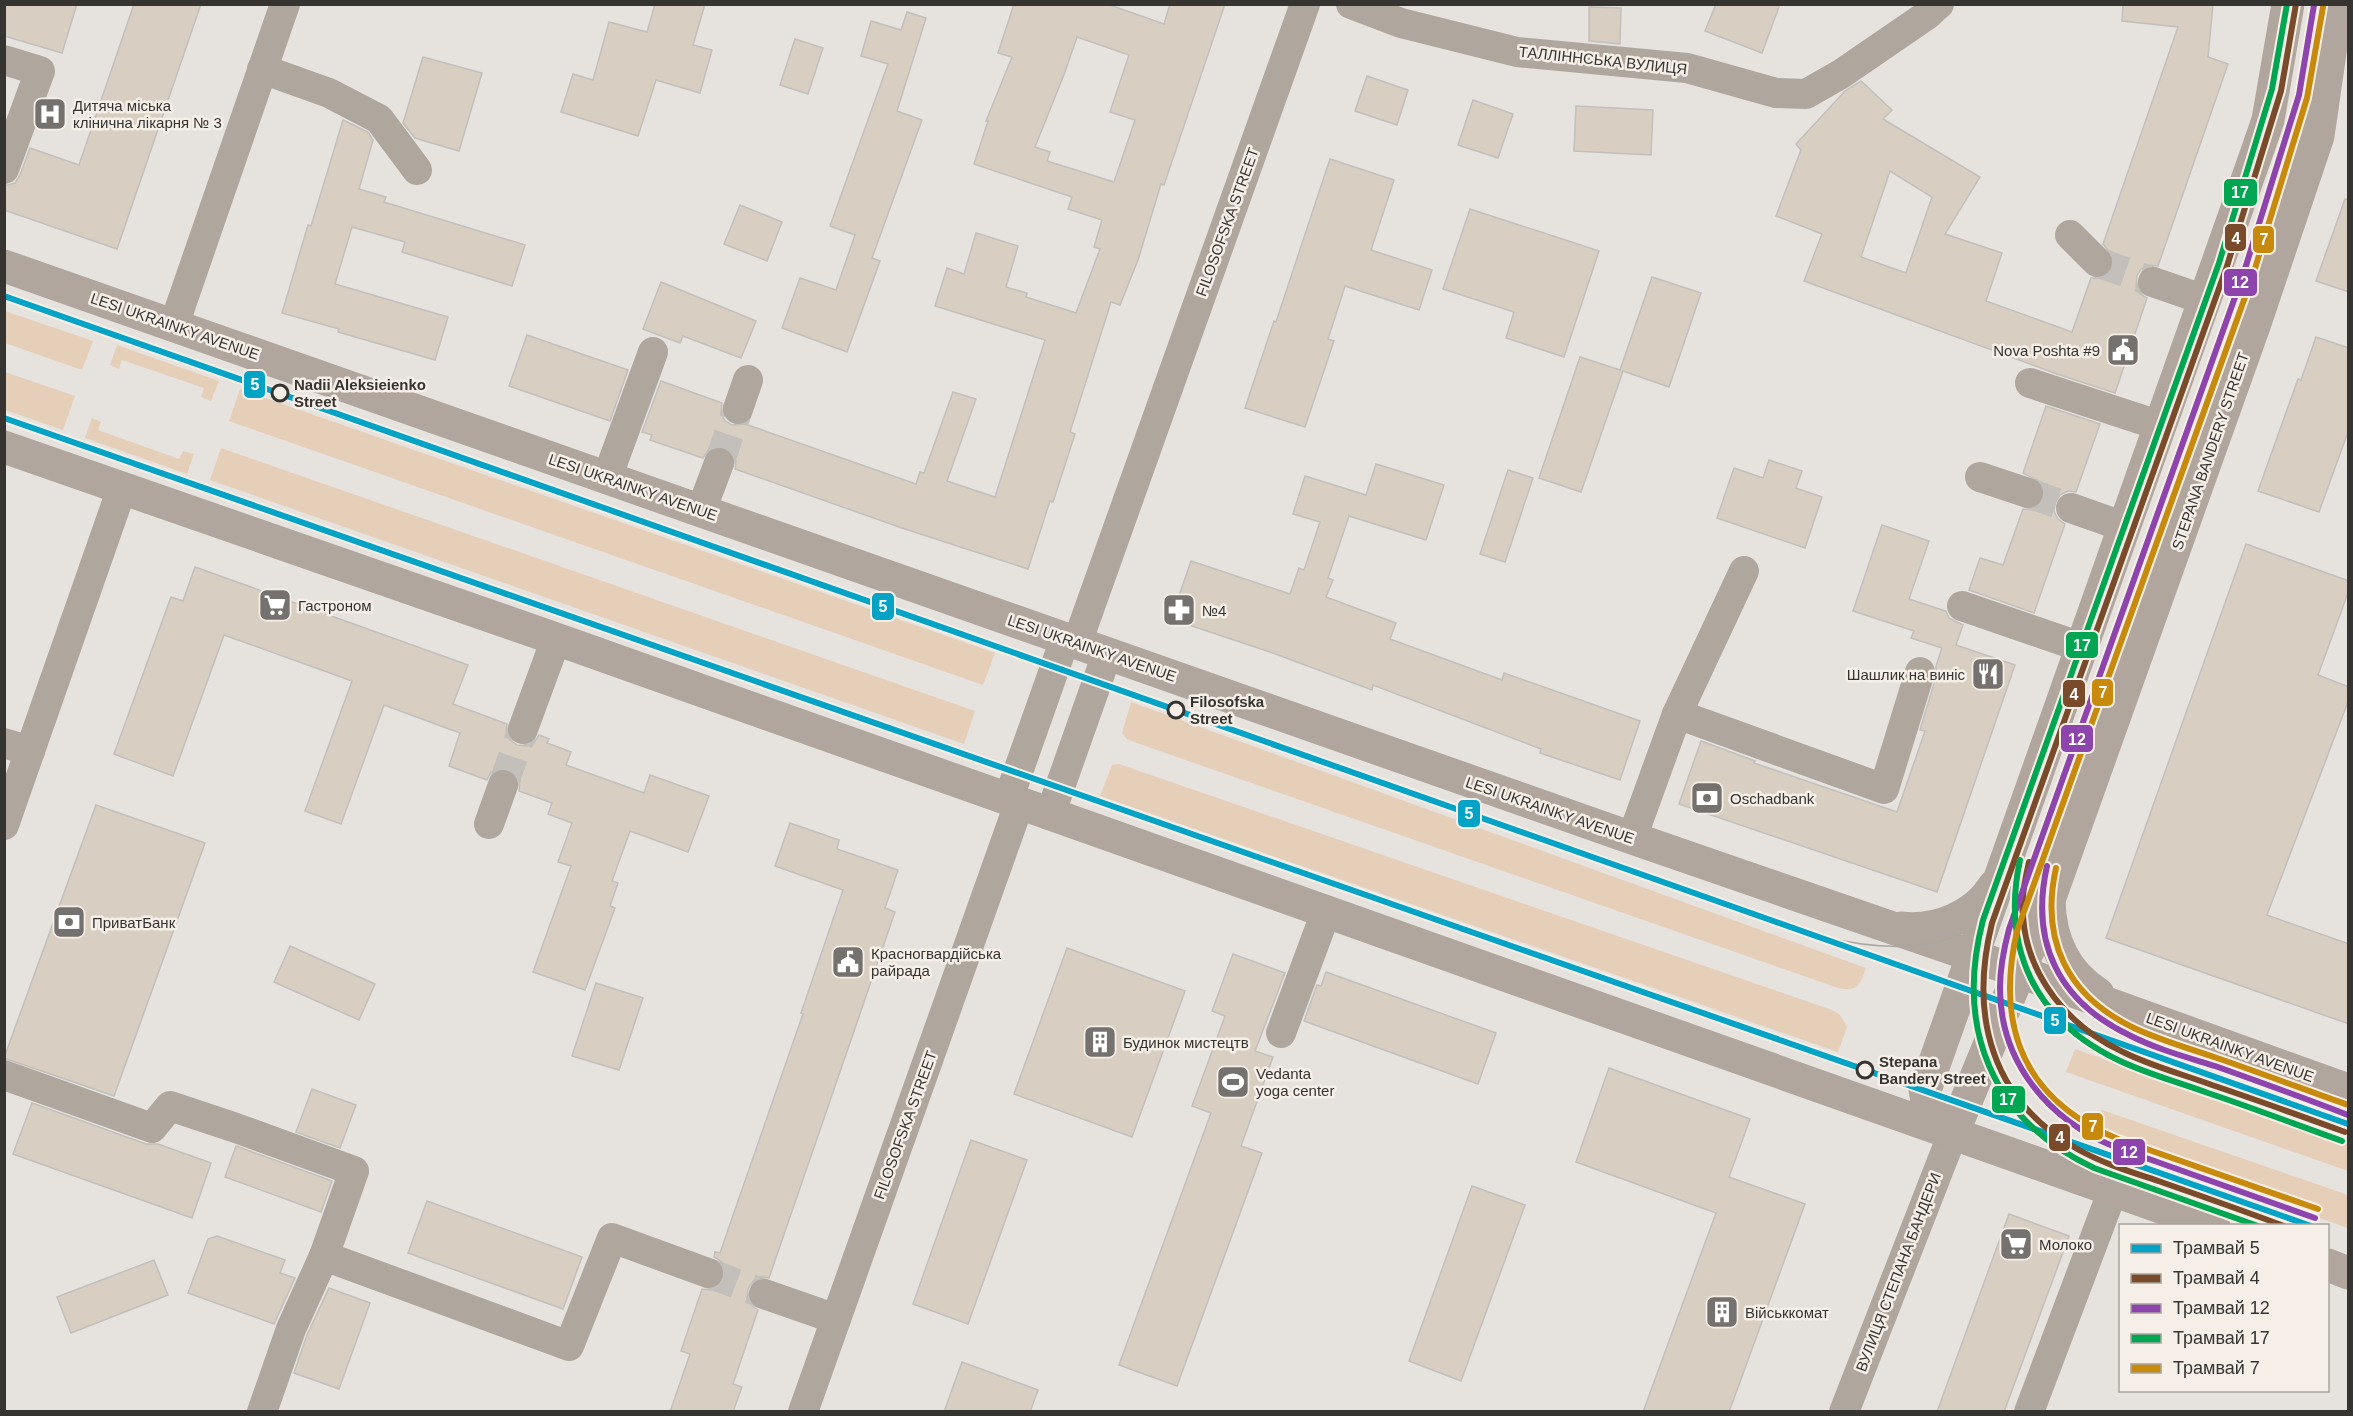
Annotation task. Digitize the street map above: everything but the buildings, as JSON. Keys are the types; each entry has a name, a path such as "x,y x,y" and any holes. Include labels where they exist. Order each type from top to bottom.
{"main road":[{"path":"1953,1133 1937,1121 1927,1105 1925,1090 2268,120 2288,4"},
{"name":"ВУЛИЦЯ СТЕПАНА БАНДЕРИ","path":"1953,1133 2049,900 2187,517 2318,136 2337,4"},
{"name":"LESI UKRAINKY AVENUE","path":"4,266 1632,838 1972,955 2349,1090"},
{"path":"4,447 556,639 2208,1224"},
{"path":"1889,927 1936,926 1957,918 1975,908 1989,895 1998,880"},
{"path":"2049,900 2049,921 2055,943 2075,976 2090,989 2128,1011"},
{"path":"2329,1265 2349,1273"}],"street":[{"path":"174,325 285,4"},
{"name":"FILOSOFSKA STREET","path":"803,1412 1071,641 1305,4"},
{"name":"ТАЛЛІННСЬКА ВУЛИЦЯ","path":"1351,4 1401,23 1517,52 1687,68 1776,93 1806,94 1841,74 1927,15 1939,4"},
{"path":"4,60 40,71 4,169"},
{"path":"262,69 329,93 379,118 417,170"},
{"path":"2070,235 2097,262"},
{"path":"2153,282 2205,300"},
{"path":"607,478 653,352"},
{"path":"738,409 748,380"},
{"path":"2030,383 2161,426"},
{"path":"701,511 719,463"},
{"path":"1980,477 2028,493"},
{"path":"4,825 17,747 122,488"},
{"path":"2071,508 2125,527"},
{"path":"1632,838 1677,714 1744,571"},
{"path":"1962,606 2081,647"},
{"path":"523,729 556,639"},
{"path":"1050,815 1107,654"},
{"path":"1677,714 1884,789 1920,672"},
{"path":"489,824 503,785"},
{"path":"1281,1033 1326,912"},
{"path":"4,1075 152,1128 170,1106 354,1171 324,1256 291,1329 262,1412"},
{"name":"ВУЛИЦЯ СТЕПАНА БАНДЕРИ","path":"1844,1412 1953,1133"},
{"path":"2029,1412 2113,1190"},
{"path":"324,1256 569,1346 612,1238 708,1273"},
{"path":"764,1294 836,1319"}],"shaded area":[{"path":"5,311 93,341 82,370 5,343"},
{"path":"117,345 219,381 211,401 201,397 204,388 122,360 119,369 110,365"},
{"path":"5,372 75,396 63,430 5,410"},
{"path":"240,389 995,653 983,685 229,421"},
{"path":"92,418 101,422 98,430 179,459 183,451 194,454 187,474 85,438"},
{"path":"221,448 975,711 964,744 210,480"},
{"path":"1131,702 1866,968 1864,974 1860,983 1854,988 1838,988 1134,742 1122,733"},
{"path":"1119,764 1832,1010 1840,1015 1847,1027 1838,1052 1100,796 1112,765"},
{"path":"2075,1049 2348,1144 2348,1171 2066,1072"},
{"path":"2102,1110 2348,1195 2348,1228 2091,1138"}],"tunnel":[{"path":"2097,262 2153,282"},
{"path":"719,463 738,409"},
{"path":"2028,493 2071,508"},
{"path":"503,785 523,729"},
{"path":"708,1273 764,1294"}],"tram line":[{"name":"17","path":"2252,1224 2094,1168 2059,1148 2029,1124 2006,1097 1989,1066 1979,1033 1974,998 1976,960 1983,920 2219,263 2272,89 2287,4"},
{"name":"4","path":"2278,1224 2110,1164 2079,1150 2049,1130 2025,1107 2007,1081 1994,1053 1986,1023 1984,991 1986,957 1992,923 2227,266 2281,91 2296,4"},
{"name":"12","path":"2314,5 2299,95 2244,272 2009,929 2000,988 2002,1015 2009,1041 2019,1064 2033,1086 2069,1121 2115,1147 2315,1218"},
{"name":"7","path":"2318,1209 2118,1139 2086,1123 2059,1104 2039,1081 2024,1056 2015,1029 2010,999 2011,966 2017,931 2253,275 2307,98 2323,7"},
{"name":"5","path":"4,296 2348,1124"},
{"name":"5","path":"4,418 2305,1224"},
{"name":"17","path":"2020,860 2015,893 2016,923 2021,952 2031,978 2046,1003 2065,1024 2089,1044 2129,1065 2342,1141"},
{"name":"4","path":"2029,862 2023,909 2026,938 2033,959 2054,997 2085,1029 2144,1062 2345,1132"},
{"name":"12","path":"2047,866 2043,894 2043,920 2047,944 2055,966 2067,987 2084,1005 2104,1021 2150,1044 2348,1115"},
{"name":"7","path":"2056,868 2052,894 2052,919 2056,942 2064,963 2091,1000 2111,1015 2145,1033 2348,1105"},
{"path":"1821,936 1876,946 1930,944 1955,937 1978,925 1999,907 2016,883"}],"place":[{"name":"Дитяча міська клінична лікарня № 3","path":"50,114"},
{"name":"Nova Poshta #9","path":"2123,350"},
{"name":"Nadii Aleksieienko Street","path":"280,393"},
{"name":"Гастроном","path":"275,605"},
{"name":"№4","path":"1179,610"},
{"name":"Шашлик на виніс","path":"1988,674"},
{"name":"Filosofska Street","path":"1176,710"},
{"name":"Oschadbank","path":"1707,798"},
{"name":"ПриватБанк","path":"69,922"},
{"name":"Красногвардійська райрада","path":"848,962"},
{"name":"Будинок мистецтв","path":"1100,1042"},
{"name":"Stepana Bandery Street","path":"1865,1070"},
{"name":"Vedanta yoga center","path":"1233,1082"},
{"name":"Молоко","path":"2016,1244"},
{"name":"Військкомат","path":"1722,1312"}]}
